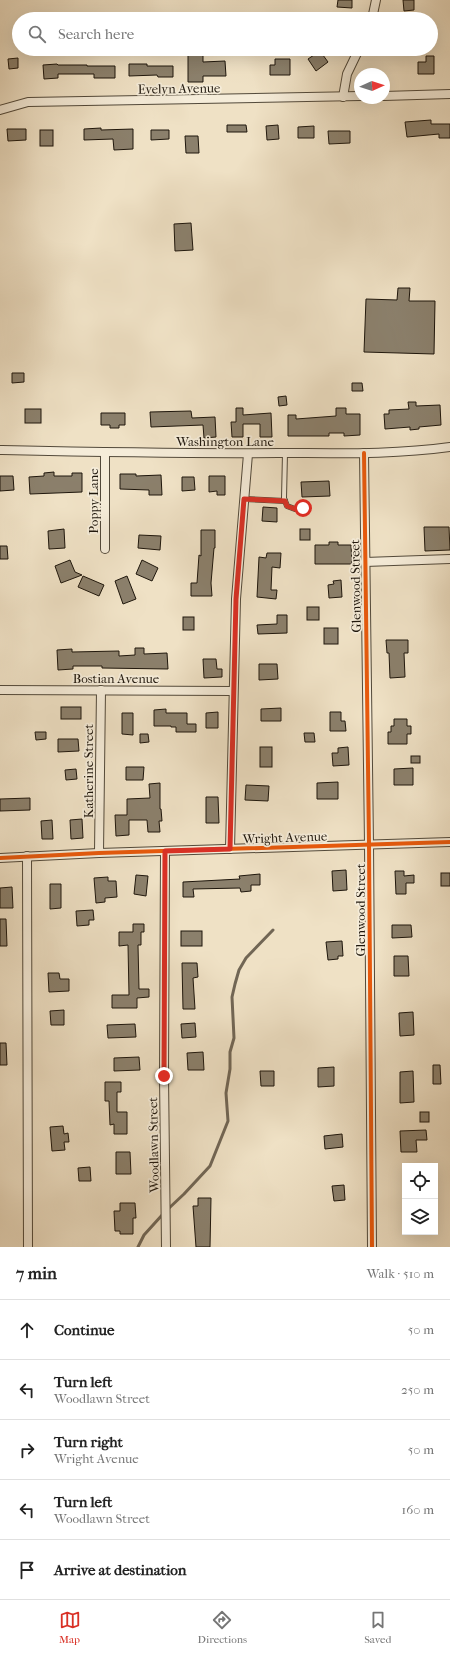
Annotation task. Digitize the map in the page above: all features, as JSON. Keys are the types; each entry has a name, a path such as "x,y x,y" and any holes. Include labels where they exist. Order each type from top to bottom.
{"street":[{"path":"373,12 376,0"},
{"path":"343,97 347,74 356,56"},
{"path":"390,96 450,94"},
{"name":"Evelyn Avenue","path":"0,110 28,102 354,96"},
{"name":"Washington Lane","path":"0,450 105,453 248,454 364,453 427,450 450,447"},
{"name":"Poppy Lane","path":"105,453 105,549"},
{"name":"Glenwood Street","path":"364,453 372,1247"},
{"path":"230,849 236,599 248,454"},
{"path":"365,562 450,559"},
{"name":"Bostian Avenue","path":"0,690 233,692"},
{"name":"Katherine Street","path":"99,853 101,690"},
{"name":"Wright Avenue","path":"0,858 99,853 450,842"},
{"name":"Woodlawn Street","path":"165,851 164,1076 166,1247"},
{"path":"27,856 28,1247"}],"lane":[{"path":"285,453 285,501 287,506 295,509 303,508"},
{"path":"244,499 285,501"}],"building":[{"path":"338,0 352,0 352,8 337,7"},
{"path":"403,0 414,0 414,10 404,11"},
{"path":"188,56 203,56 203,62 225,61 226,76 203,76 203,82 188,82"},
{"path":"312,56 324,56 328,62 316,71 308,59"},
{"path":"426,56 434,56 434,74 418,74 418,62 426,62"},
{"path":"18,58 18,68 9,69 8,59"},
{"path":"275,59 290,59 290,75 270,75 270,65 275,65"},
{"path":"129,64 173,66 173,77 158,77 157,75 129,76"},
{"path":"43,65 115,66 115,78 94,78 94,74 58,74 58,78 44,79"},
{"path":"431,120 431,124 450,124 450,138 439,138 439,134 407,137 405,122"},
{"path":"227,125 246,125 247,132 227,132"},
{"path":"278,125 279,139 267,140 266,126"},
{"path":"314,126 314,138 298,138 298,127"},
{"path":"101,128 101,130 133,129 133,149 114,150 113,139 84,140 84,129"},
{"path":"7,129 26,129 26,140 8,141"},
{"path":"40,130 53,130 53,146 40,146"},
{"path":"151,130 169,130 169,139 151,140"},
{"path":"328,131 350,131 350,143 329,144"},
{"path":"185,136 198,136 199,153 186,153"},
{"path":"191,223 193,250 175,251 174,224"},
{"path":"398,288 410,288 409,301 435,301 434,354 364,352 366,299 397,300"},
{"path":"12,373 24,373 24,382 12,383"},
{"path":"352,383 362,383 363,391 352,391"},
{"path":"286,396 287,405 279,406 278,397"},
{"path":"408,402 416,402 416,406 440,405 441,425 419,427 419,429 410,430 410,427 385,429 384,414 389,414 389,410 409,409"},
{"path":"236,408 243,408 243,415 271,413 272,437 260,437 260,424 243,424 243,437 232,437 231,422 236,422"},
{"path":"336,408 346,408 346,414 360,414 360,435 344,436 344,433 329,433 329,436 288,436 288,415 296,415 296,419 336,416"},
{"path":"25,409 41,409 41,423 25,423"},
{"path":"191,411 192,418 215,417 216,437 204,438 203,425 151,427 150,412"},
{"path":"101,413 125,413 125,425 119,425 119,428 110,428 110,425 101,425"},
{"path":"54,472 54,476 72,476 72,473 82,473 82,492 30,494 29,477 44,476 44,473"},
{"path":"120,474 136,474 136,476 161,475 162,495 149,495 149,490 120,489"},
{"path":"0,476 13,476 14,490 0,491"},
{"path":"209,476 225,476 225,495 217,495 217,491 209,492"},
{"path":"182,477 194,477 195,490 182,491"},
{"path":"329,481 330,496 302,497 301,482"},
{"path":"263,507 277,508 277,522 262,521"},
{"path":"424,527 449,527 450,550 425,551"},
{"path":"64,529 65,548 49,549 48,531"},
{"path":"300,529 310,529 310,540 300,540"},
{"path":"201,530 215,530 215,548 211,583 212,596 191,596 191,583 197,583 199,555 201,556"},
{"path":"139,535 161,536 160,550 138,548"},
{"path":"329,542 338,542 338,545 351,545 352,564 315,564 315,545 329,545"},
{"path":"0,546 7,546 8,559 0,559"},
{"path":"267,553 281,553 280,568 272,567 271,590 277,590 276,599 257,597 259,557 266,558"},
{"path":"70,560 75,572 82,575 61,583 55,566"},
{"path":"142,560 158,568 152,581 136,574"},
{"path":"83,576 104,585 99,596 78,587"},
{"path":"127,576 136,599 123,604 115,581"},
{"path":"341,580 342,597 329,598 328,585 334,584 333,581"},
{"path":"307,607 319,607 319,620 307,620"},
{"path":"277,615 287,615 287,633 258,634 257,625 277,624"},
{"path":"183,617 194,617 194,630 183,630"},
{"path":"324,628 338,628 338,644 324,644"},
{"path":"386,640 408,640 408,653 404,653 405,677 390,678 389,653 387,653"},
{"path":"135,648 144,648 144,654 167,653 168,669 73,666 73,669 58,670 57,650 72,649 72,652 119,651 119,656 135,655"},
{"path":"203,659 216,659 217,669 222,669 222,677 204,678"},
{"path":"259,664 277,664 278,679 259,680"},
{"path":"61,707 81,707 81,719 61,719"},
{"path":"281,708 281,721 261,721 261,709"},
{"path":"166,709 166,713 187,713 187,724 196,724 196,732 176,732 176,727 154,726 154,710"},
{"path":"218,712 218,728 206,728 206,713"},
{"path":"330,712 341,712 341,721 345,721 346,731 330,731"},
{"path":"122,713 133,713 133,735 122,734"},
{"path":"394,719 407,719 407,726 411,726 411,734 407,734 407,744 388,744 388,732 391,732 391,726 394,726"},
{"path":"35,732 46,732 46,739 36,740"},
{"path":"304,733 314,733 315,742 305,742"},
{"path":"140,734 148,734 149,742 140,743"},
{"path":"58,739 78,739 79,751 58,752"},
{"path":"260,747 272,747 272,767 260,767"},
{"path":"348,747 349,765 333,766 332,753 338,753 338,748"},
{"path":"411,756 420,756 420,763 411,763"},
{"path":"126,767 144,767 143,780 126,780"},
{"path":"413,768 413,785 394,785 394,769"},
{"path":"76,769 77,779 66,780 65,770"},
{"path":"338,782 338,799 317,799 317,783"},
{"path":"160,783 160,809 162,821 159,821 160,832 148,832 147,820 129,820 129,835 116,836 115,815 127,815 127,799 150,798 149,784"},
{"path":"246,785 269,786 268,801 245,800"},
{"path":"206,797 218,797 219,823 206,823"},
{"path":"30,798 30,810 0,811 0,799"},
{"path":"82,819 83,838 71,839 70,820"},
{"path":"52,820 53,839 42,839 41,821"},
{"path":"346,870 347,890 333,891 332,871"},
{"path":"395,871 404,871 404,876 414,875 414,883 406,883 406,894 396,894"},
{"path":"441,873 450,873 450,886 441,886"},
{"path":"260,874 260,885 251,885 251,891 241,892 240,888 193,889 194,897 183,897 183,882 240,879 239,876"},
{"path":"136,875 148,876 146,896 134,894"},
{"path":"108,877 108,881 116,881 117,897 105,898 105,902 96,903 94,878"},
{"path":"50,884 61,884 61,908 50,909"},
{"path":"12,887 13,908 0,908 0,888"},
{"path":"93,910 94,920 89,920 89,925 77,926 76,911"},
{"path":"0,919 6,919 7,946 0,946"},
{"path":"133,924 144,924 144,932 141,932 141,945 138,945 139,989 149,989 149,997 137,998 137,1008 112,1008 112,995 129,995 128,945 119,946 119,932 133,932"},
{"path":"392,925 411,925 412,937 392,938"},
{"path":"181,931 202,931 202,946 181,946"},
{"path":"342,941 343,956 338,956 338,959 328,960 326,942"},
{"path":"394,956 408,956 409,976 394,976"},
{"path":"182,963 197,963 198,977 193,978 195,1009 183,1009"},
{"path":"48,973 59,973 60,979 69,979 69,991 49,992"},
{"path":"64,1010 64,1025 51,1025 50,1011"},
{"path":"413,1012 414,1035 400,1036 399,1013"},
{"path":"195,1023 196,1037 182,1038 181,1024"},
{"path":"135,1024 136,1037 108,1038 107,1025"},
{"path":"0,1043 6,1043 7,1065 0,1065"},
{"path":"203,1052 204,1070 188,1070 187,1053"},
{"path":"139,1057 140,1070 114,1071 114,1058"},
{"path":"433,1065 440,1065 441,1084 433,1084"},
{"path":"334,1067 334,1086 318,1087 318,1068"},
{"path":"260,1071 274,1071 274,1086 261,1086"},
{"path":"413,1071 414,1102 400,1103 400,1072"},
{"path":"105,1082 121,1082 121,1092 117,1092 117,1112 127,1112 127,1134 114,1134 114,1124 110,1125 109,1101 105,1101"},
{"path":"420,1112 429,1112 429,1122 420,1122"},
{"path":"63,1126 64,1134 68,1133 69,1142 64,1142 65,1150 52,1151 50,1127"},
{"path":"426,1130 427,1140 416,1140 417,1152 401,1152 400,1131"},
{"path":"342,1134 343,1147 325,1149 324,1136"},
{"path":"116,1152 130,1152 131,1174 116,1174"},
{"path":"90,1167 91,1181 79,1181 78,1168"},
{"path":"344,1185 345,1200 334,1201 332,1186"},
{"path":"198,1198 211,1198 210,1247 196,1247 193,1206 198,1206"},
{"path":"120,1203 135,1203 136,1218 133,1218 133,1234 120,1234 120,1231 115,1231 114,1211 120,1211"}],"waterway":[{"path":"167,1210 210,1166 228,1121 226,1093 230,1069 230,1052 234,1038 232,997 235,984 239,970 246,958 273,930"},
{"path":"138,1247 144,1235 163,1214"}],"cycle path":[{"path":"364,453 372,1247"},
{"path":"0,858 99,853 450,842"}],"route":[{"path":"164,1076 165,851 230,849 236,599 244,499 285,501 287,506 295,509 303,508"}]}
